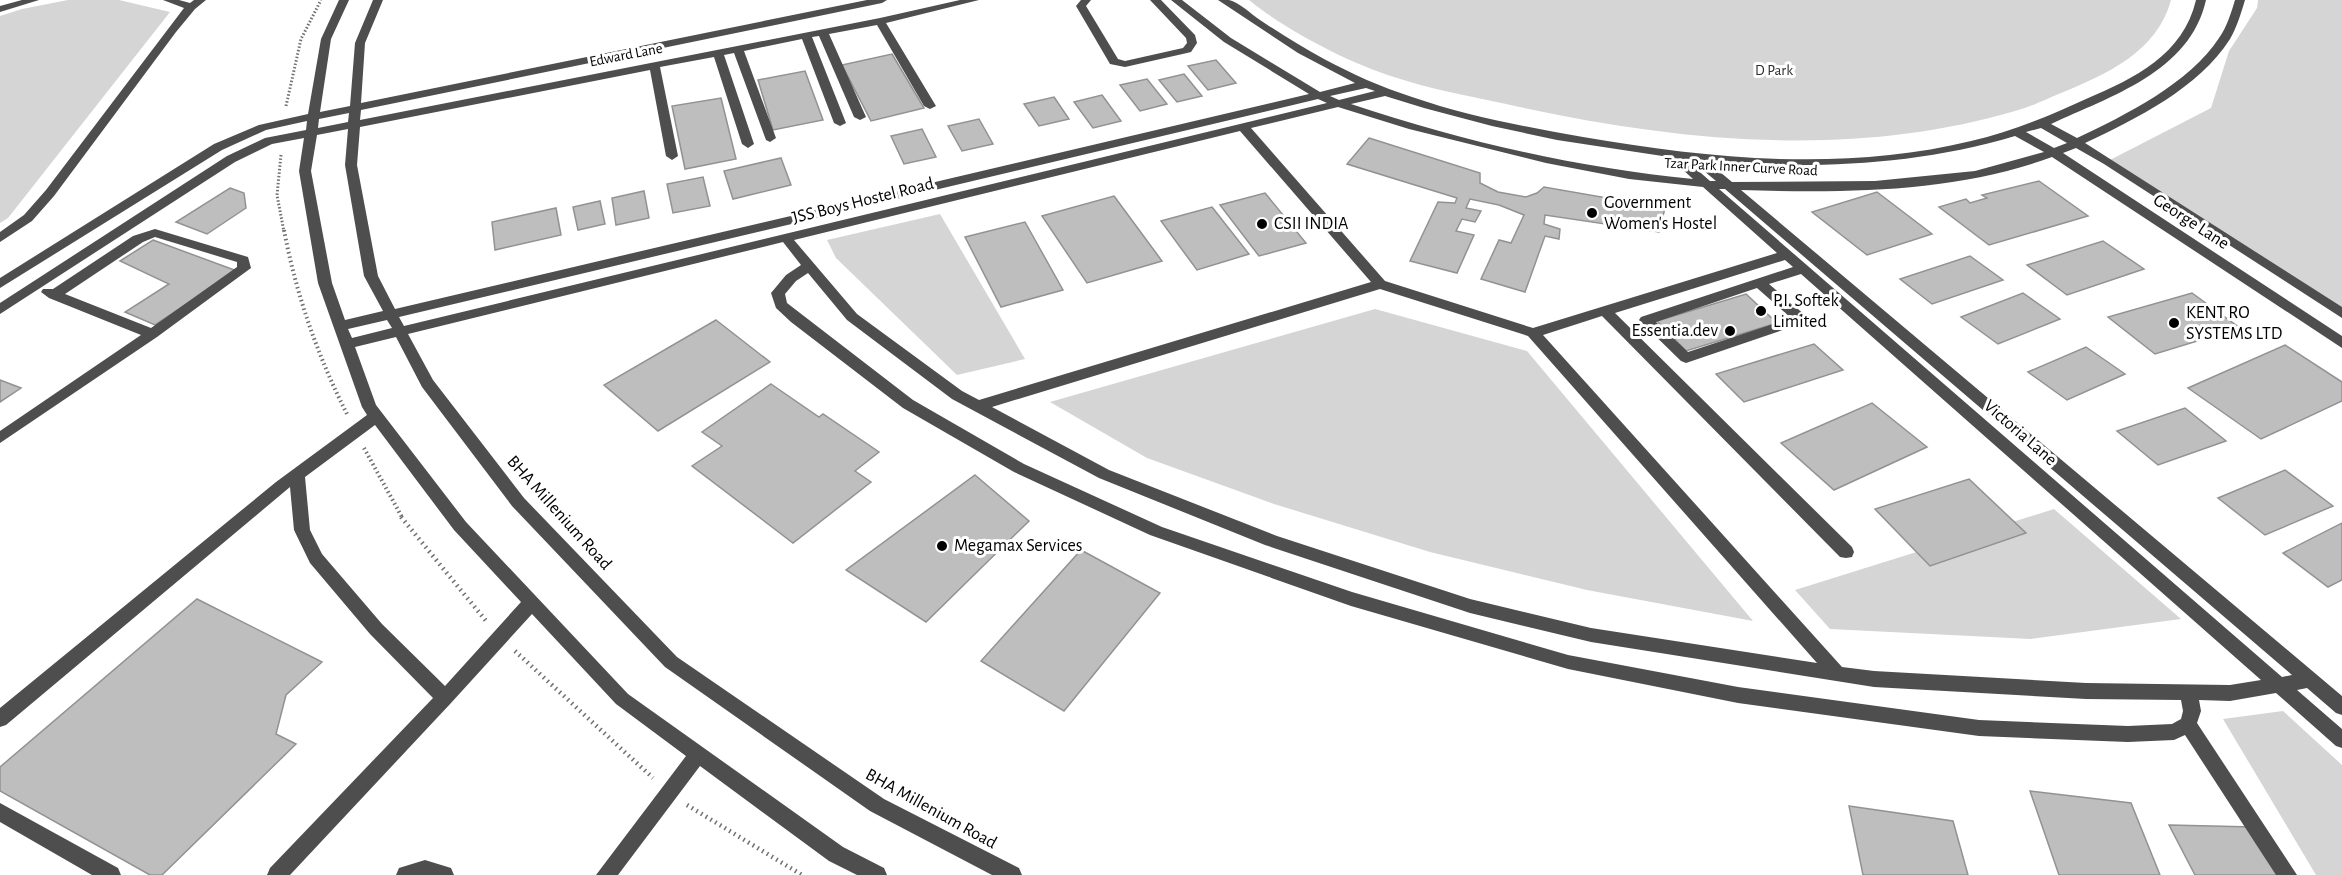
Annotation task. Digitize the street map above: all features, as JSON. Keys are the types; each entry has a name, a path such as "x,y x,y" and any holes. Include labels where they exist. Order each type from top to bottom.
{"street":[{"path":"0,9 34,0"},
{"path":"168,0 196,3"},
{"path":"344,0 326,39 305,171 325,283 369,406 460,526 622,699 836,854 877,875"},
{"name":"BHA Millenium Road","path":"378,0 360,43 351,165 371,276 428,383 518,502 671,662 877,805 1012,875"},
{"name":"Edward Lane","path":"355,117 882,0"},
{"name":"Edward Lane","path":"0,309 231,159 269,141 283,138 312,125 718,52 880,21 974,0"},
{"path":"1086,0 1081,6 1109,55 1114,62 1125,64 1187,50 1192,43 1191,37 1155,0"},
{"name":"Tzar Park Inner Curve Road","path":"1176,0 1245,52 1318,94 1401,124 1508,151 1600,170 1706,183 1773,187 1898,185 1980,172 2022,163 2097,135 2161,96 2216,54 2226,39 2240,0"},
{"name":"Tzar Park Inner Curve Road","path":"1223,0 1315,59 1366,84 1444,111 1519,128 1673,155 1757,162 1832,163 1906,159 1990,141 2019,133 2080,108 2168,59 2191,34 2200,14 2201,0"},
{"path":"0,238 28,218 50,193 196,3"},
{"path":"880,21 930,106"},
{"path":"823,32 860,117"},
{"path":"806,35 840,123"},
{"path":"738,48 770,138"},
{"path":"718,52 748,144"},
{"path":"654,64 672,156"},
{"name":"JSS Boys Hostel Road","path":"340,326 1366,84"},
{"name":"JSS Boys Hostel Road","path":"347,344 1386,92"},
{"name":"Edward Lane","path":"0,284 218,147 263,127 282,123 312,125"},
{"name":"George Lane","path":"2043,124 2108,161 2342,313"},
{"path":"1244,128 1380,284 1533,333 1838,673"},
{"path":"1508,151 1519,128"},
{"name":"George Lane","path":"2019,133 2053,152 2342,343"},
{"name":"Victoria Lane","path":"1673,155 2342,740"},
{"name":"Victoria Lane","path":"1695,157 2342,707"},
{"path":"863,202 870,218"},
{"path":"0,438 244,268 243,260 155,233 138,239 54,295"},
{"path":"786,238 852,316 957,395 1104,474 1271,541 1470,606 1591,635 1874,679 2086,691 2188,693 2230,693 2310,680"},
{"path":"1533,333 1786,255"},
{"path":"809,266 791,278 778,293 781,305 796,319 908,404 1018,468 1156,531 1351,599 1568,662 1738,695 1979,728 2128,734 2174,732 2188,724 2192,711 2188,693"},
{"path":"1759,283 1801,319 1686,358 1646,320 1737,290 1802,269"},
{"path":"978,406 1380,284"},
{"path":"34,287 152,334"},
{"path":"1605,311 1846,552"},
{"path":"0,719 297,474 377,416"},
{"path":"297,474 302,530 316,558 376,629 445,698"},
{"path":"277,875 445,698 531,603"},
{"path":"2188,724 2287,875"},
{"path":"606,875 699,754"},
{"path":"0,813 111,875"},
{"path":"406,875 425,869 444,875"}],"path":[{"path":"282,123 301,39 321,0"}],"green space":[{"path":"68,0 119,0 170,12 8,218 0,223 0,16"},
{"name":"D Park","path":"1249,0 2171,0 2154,34 2128,59 2096,78 2033,105 1952,126 1888,136 1825,140 1760,140 1632,128 1435,89 1376,71 1338,54 1299,34"},
{"path":"2258,0 2342,0 2342,313 2108,161 2211,108 2229,51 2257,8"},
{"path":"940,214 1025,359 957,375 836,258 827,240"},
{"path":"1375,309 1527,351 1753,621 1587,590 1430,552 1274,504 1147,458 1050,402"},
{"path":"2054,509 2181,619 2031,639 1830,629 1795,590"},
{"path":"2283,711 2342,765 2342,875 2316,875 2223,719"}],"building":[{"path":"892,54 924,108 871,121 842,65"},
{"path":"1216,60 1236,83 1208,90 1188,66"},
{"path":"805,71 823,120 773,130 758,80"},
{"path":"1184,74 1202,96 1177,102 1159,80"},
{"path":"1147,79 1167,104 1140,111 1120,85"},
{"path":"1102,95 1121,121 1093,128 1074,102"},
{"path":"1054,97 1069,119 1039,126 1024,104"},
{"path":"721,98 736,159 685,169 672,106"},
{"path":"979,119 993,144 962,151 948,126"},
{"path":"922,129 936,157 904,164 891,136"},
{"name":"Government Women's Hostel","path":"1369,138 1480,173 1480,183 1498,192 1526,197 1537,193 1544,187 1665,208 1659,232 1545,215 1544,224 1560,229 1559,239 1545,236 1525,292 1481,279 1499,240 1511,243 1524,215 1499,205 1470,199 1466,208 1481,211 1475,222 1462,219 1456,231 1474,235 1457,273 1410,261 1438,202 1455,203 1457,198 1347,164"},
{"path":"781,158 791,185 733,199 724,171"},
{"path":"703,177 710,206 673,213 667,184"},
{"path":"2039,181 2088,216 1989,245 1939,207 1966,199 1970,203 1987,198 1982,195"},
{"path":"230,188 244,193 246,208 207,234 176,222"},
{"path":"644,191 649,218 616,225 612,198"},
{"path":"1877,192 1932,234 1867,255 1812,212"},
{"name":"CSII INDIA","path":"1265,193 1306,243 1259,256 1220,205"},
{"path":"1114,196 1162,261 1087,283 1042,216"},
{"path":"600,201 605,224 578,230 573,207"},
{"path":"1212,207 1249,254 1197,270 1161,221"},
{"path":"556,208 561,235 495,250 492,222"},
{"path":"1025,222 1063,290 1001,307 965,237"},
{"path":"153,240 237,271 155,325 125,312 169,284 120,261"},
{"path":"2103,241 2144,269 2067,295 2027,265"},
{"path":"1970,256 2003,280 1932,304 1900,279"},
{"path":"2023,293 2060,319 1998,344 1961,317"},
{"name":"KENT RO SYSTEMS LTD","path":"2192,293 2240,328 2155,354 2108,317"},
{"path":"1746,294 1777,323 1686,351 1657,321"},
{"path":"716,320 770,362 658,431 604,385"},
{"path":"1814,344 1843,370 1744,402 1716,374"},
{"path":"2285,345 2342,382 2342,401 2261,439 2188,388"},
{"path":"2086,347 2125,374 2067,400 2028,372"},
{"path":"0,380 21,388 0,402"},
{"path":"771,384 819,417 823,414 879,452 855,471 871,482 793,543 692,466 722,446 702,432"},
{"path":"1872,403 1927,447 1834,490 1781,443"},
{"path":"2185,408 2226,441 2158,465 2117,431"},
{"path":"2285,470 2333,506 2265,535 2218,498"},
{"name":"Megamax Services","path":"975,475 1029,521 926,622 846,570"},
{"path":"1969,479 2026,533 1930,566 1875,509"},
{"path":"2342,523 2342,580 2328,587 2283,553"},
{"path":"1081,550 1160,593 1064,711 981,661"},
{"path":"197,599 322,662 286,695 276,734 296,744 162,875 150,875 0,791 0,767"},
{"path":"2030,791 2131,803 2160,875 2059,875"},
{"path":"1849,806 1953,821 1968,875 1863,875"},
{"path":"2169,825 2253,827 2281,875 2195,875"}],"place":[{"name":"Government Women's Hostel","path":"1592,213"},
{"name":"CSII INDIA","path":"1262,224"},
{"name":"P.I. Softek Limited","path":"1761,311"},
{"name":"KENT RO SYSTEMS LTD","path":"2174,323"},
{"name":"Essentia.dev","path":"1730,331"},
{"name":"Megamax Services","path":"942,546"}]}
